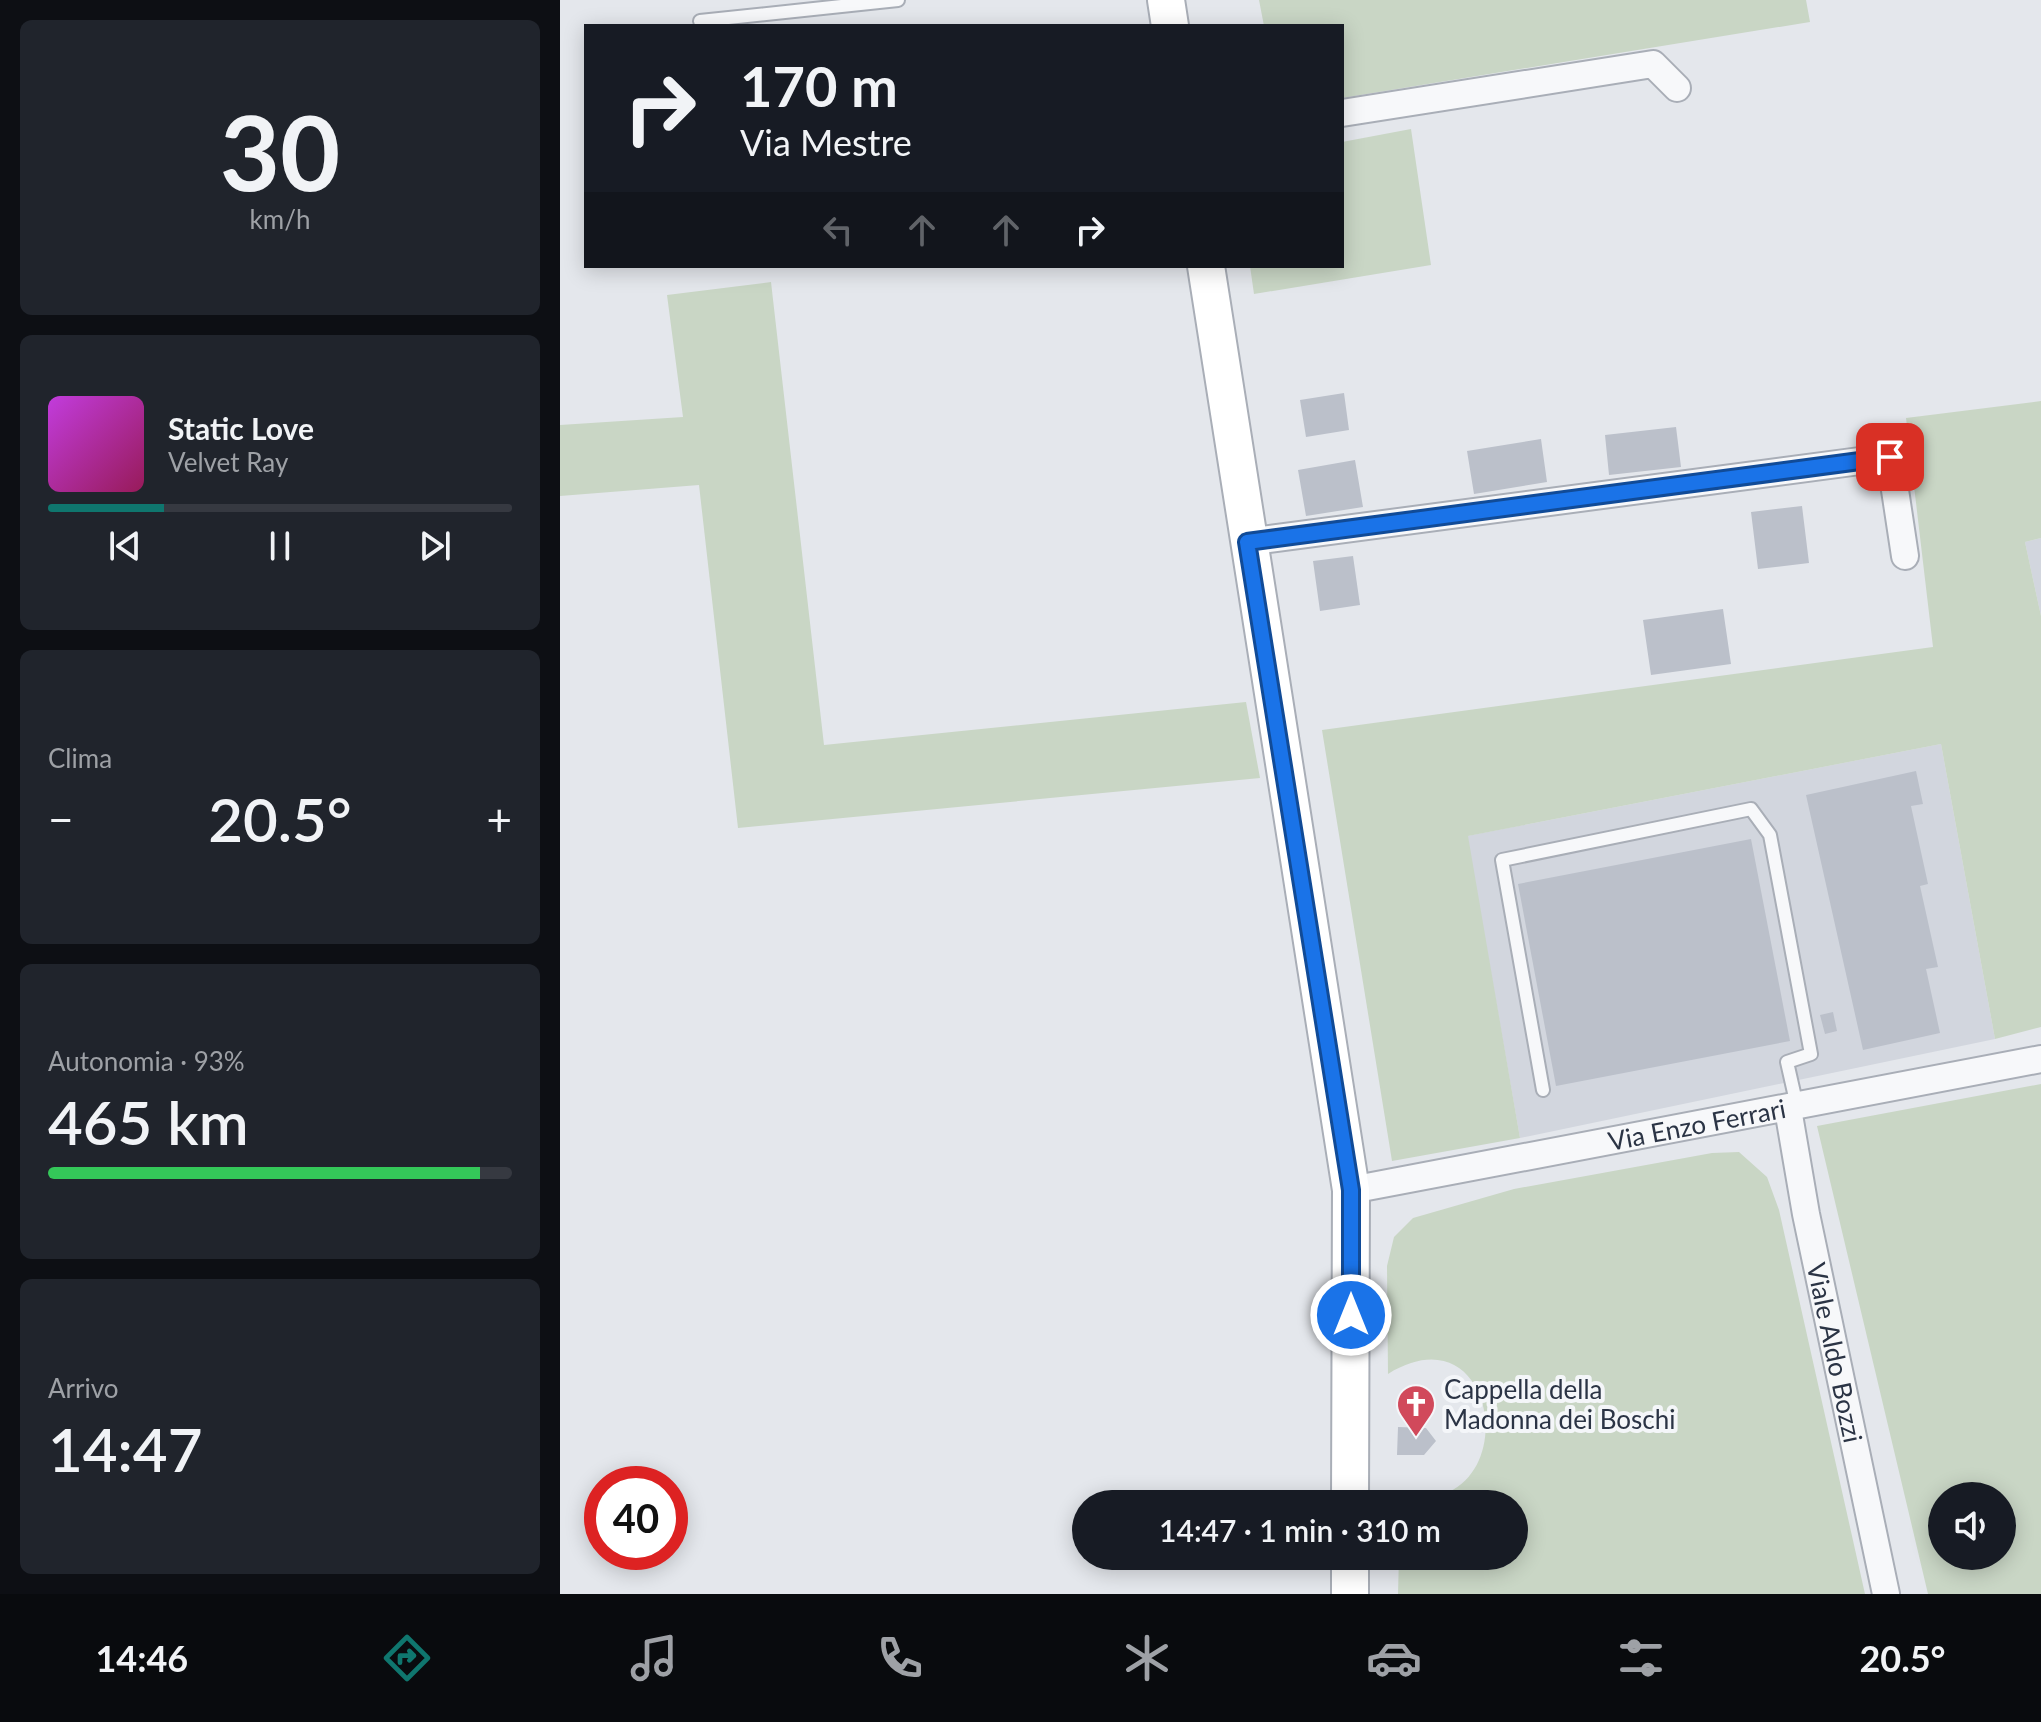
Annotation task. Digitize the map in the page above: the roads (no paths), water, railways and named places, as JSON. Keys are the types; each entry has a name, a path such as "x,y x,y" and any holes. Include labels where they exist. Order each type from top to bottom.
{"street":[{"path":"1166,0 1170,24"},
{"path":"1344,113 1653,64 1677,88"},
{"path":"1206,268 1351,1190 1350,1490"},
{"path":"1247,542 1890,457 1905,556"},
{"name":"Via Enzo Ferrari","path":"1351,1190 2041,1059"},
{"name":"Viale Aldo Bozzi","path":"1793,1108 1806,1214 1886,1594"},
{"path":"1350,1570 1350,1594"}],"lane":[{"path":"700,21 898,0"},
{"path":"1543,1090 1502,860 1751,809 1770,835 1811,1054 1787,1062 1793,1108"}],"place":[{"name":"Cappella della Madonna dei Boschi","path":"1416,1438"}]}
